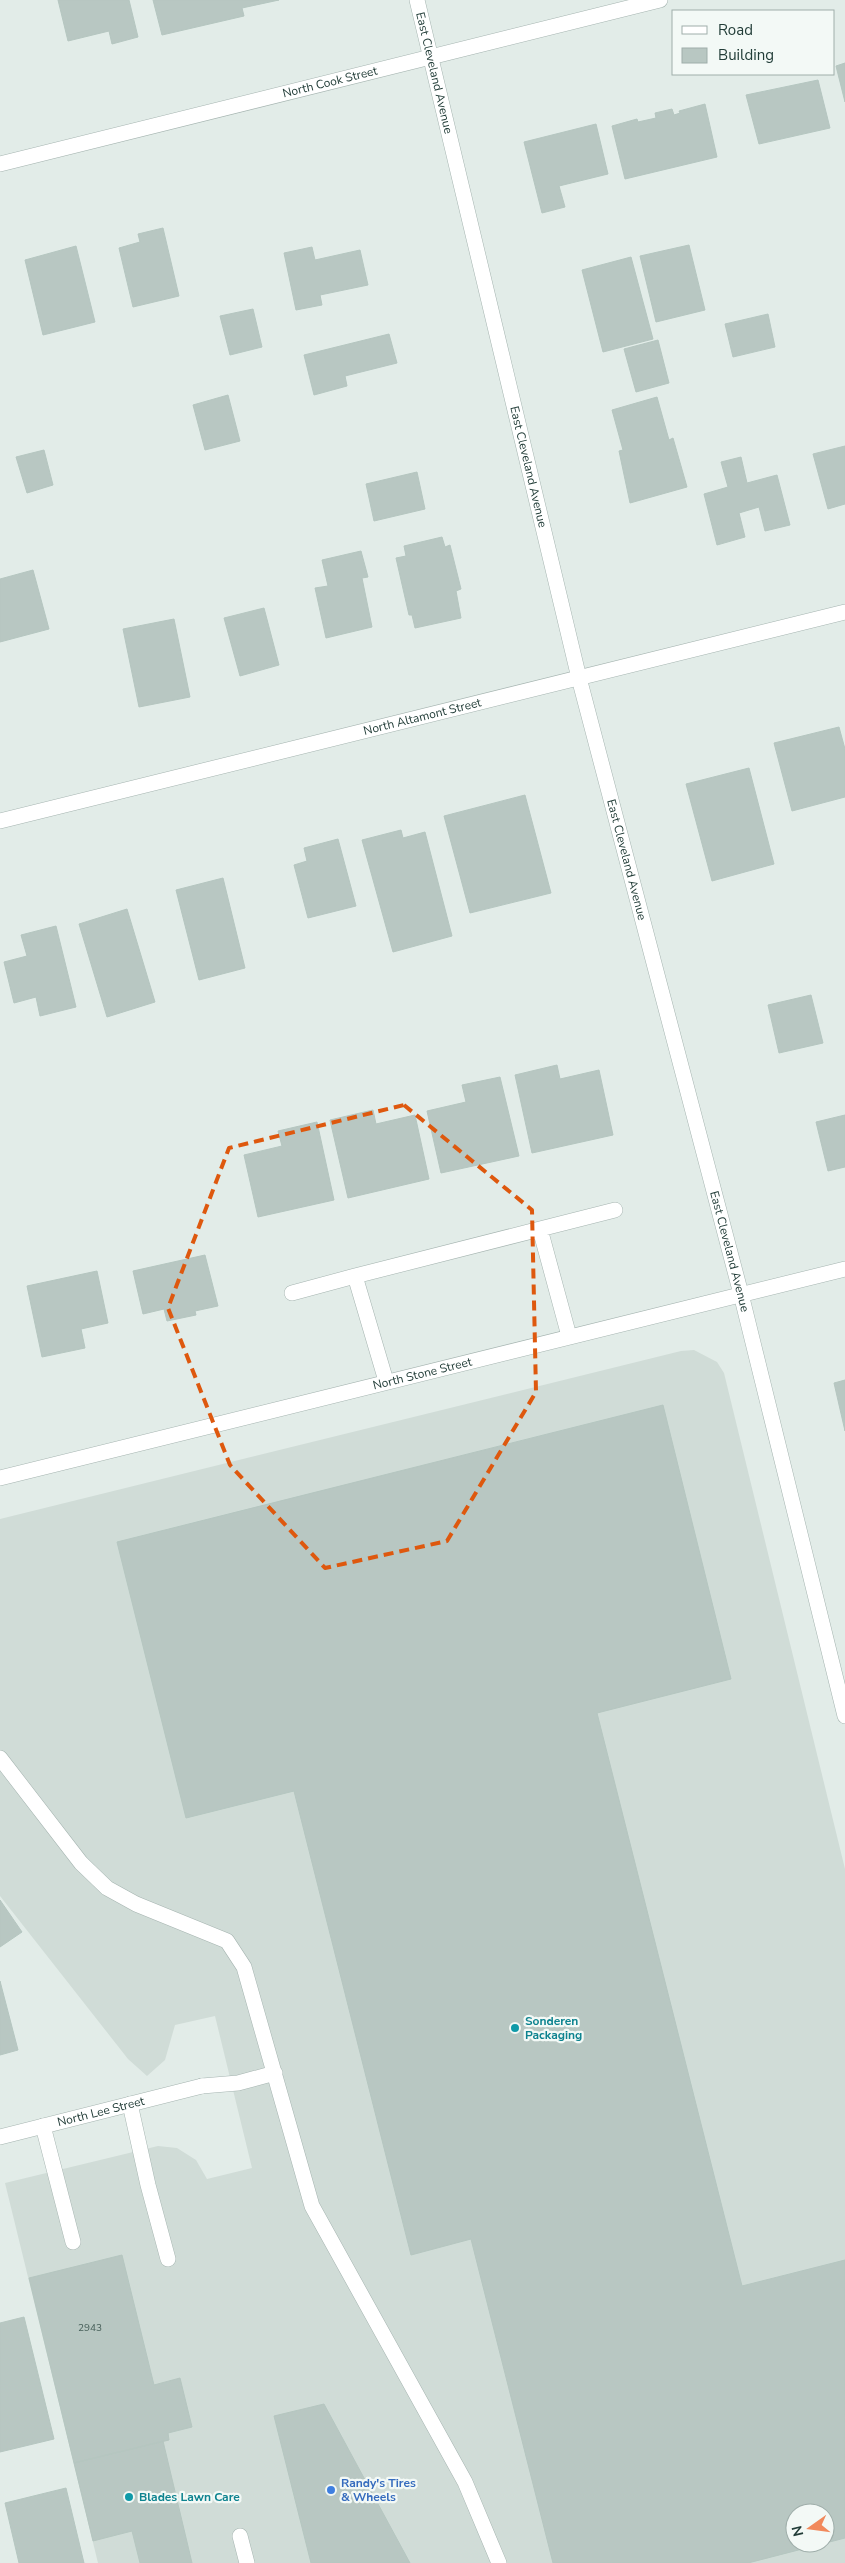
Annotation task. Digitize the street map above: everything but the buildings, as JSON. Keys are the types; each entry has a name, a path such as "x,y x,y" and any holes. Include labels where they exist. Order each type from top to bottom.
{"street":[{"name":"East Cleveland Avenue","path":"417,0 579,678 741,1294 845,1716"},
{"name":"North Cook Street","path":"0,164 660,0"},
{"name":"North Altamont Street","path":"0,820 845,612"},
{"path":"292,1293 615,1210"},
{"path":"540,1229 568,1336"},
{"name":"North Stone Street","path":"0,1478 845,1269"},
{"path":"354,1276 386,1381"},
{"path":"0,1758 81,1863 107,1888 136,1904 227,1941 244,1967 312,2206 465,2482 499,2563"},
{"name":"North Lee Street","path":"0,2137 202,2086 238,2083 275,2073"},
{"path":"130,2104 148,2185 168,2259"},
{"path":"43,2126 73,2242"},
{"path":"240,2536 247,2563"}],"highlighted area":[{"path":"404,1105 532,1210 536,1392 447,1541 325,1568 230,1465 168,1308 229,1148"}],"shaded area":[{"path":"694,1350 717,1362 724,1373 845,1869 845,2563 98,2563 5,2183 158,2146 177,2148 196,2160 207,2179 252,2168 215,2016 175,2025 165,2060 147,2076 128,2059 0,1896 0,1519 681,1351"}],"place":[{"name":"Sonderen Packaging","path":"515,2028"},
{"name":"Randy's Tires & Wheels","path":"331,2490"},
{"name":"Blades Lawn Care","path":"129,2497"}]}
